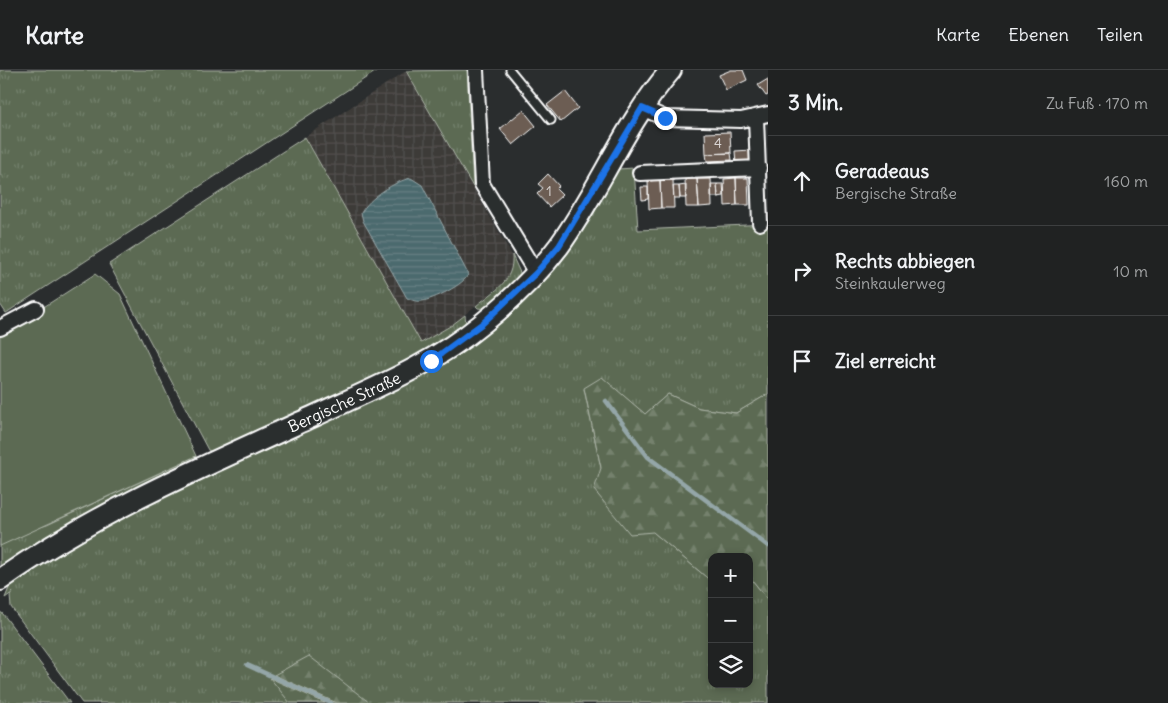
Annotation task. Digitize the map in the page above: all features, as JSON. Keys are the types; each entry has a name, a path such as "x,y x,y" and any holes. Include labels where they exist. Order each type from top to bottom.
{"main road":[{"name":"Bergische Straße","path":"0,580 33,556 111,511 431,361 483,323 536,273 559,246 642,108 671,70"}],"street":[{"path":"476,70 482,184 536,273"},
{"path":"642,108 665,118 741,120 762,116 759,168 760,223"},
{"path":"640,173 759,168"},
{"path":"0,328 36,309"}],"lane":[{"path":"510,70 551,120"}],"shaded area":[{"path":"406,71 512,255 513,268 507,280 452,325 421,344 305,137"}],"green space":[{"path":"0,70 378,70 6,313 0,304"},
{"path":"467,70 473,187 406,71"},
{"path":"305,137 421,343 465,315 466,324 421,357 213,453 208,450 109,264"},
{"path":"634,168 638,230 768,224 768,394 736,413 699,408 668,394 645,414 602,378 584,389 601,468 653,532 708,579 708,688 753,688 753,581 768,600 768,703 82,703 11,607 10,596 13,592 5,598 11,583 110,520 406,383 553,267 589,222 618,169"},
{"path":"512,255 522,277 485,309 478,308 476,306 502,285 506,279 512,264"},
{"path":"95,274 120,294 196,456 0,546 0,335"},
{"path":"602,377 645,414 668,394 699,408 736,413 768,394 768,600 753,581 753,553 708,553 708,579 653,532 630,534 594,490 601,468 584,388"},
{"path":"196,456 195,461 0,572 0,539 47,525"},
{"path":"0,612 3,614 70,703 0,703"},
{"path":"309,656 370,703 337,703 274,675"},
{"path":"270,678 325,703 290,703"}],"water":[{"path":"411,178 422,185 468,274 466,278 448,291 433,298 420,301 407,298 363,221 361,213 383,191"}],"building":[{"path":"731,70 743,70 747,80 726,90 719,75"},
{"path":"768,79 768,95 766,96 758,85"},
{"path":"565,91 578,108 561,122 547,105"},
{"path":"523,110 536,126 513,145 500,129"},
{"path":"730,132 731,153 706,154 705,133"},
{"path":"752,150 753,163 736,164 735,151"},
{"path":"731,153 732,160 707,161 706,154"},
{"path":"548,174 559,186 556,189 562,195 549,207 537,194 543,188 538,184"},
{"path":"736,178 737,205 725,206 724,179"},
{"path":"736,178 748,178 749,205 737,205"},
{"path":"685,179 697,179 699,207 686,207"},
{"path":"697,179 711,179 712,206 699,207"},
{"path":"660,180 661,208 649,209 648,181"},
{"path":"660,180 673,180 674,208 661,208"},
{"path":"711,184 717,184 718,197 711,197"},
{"path":"717,184 723,184 724,196 718,197"},
{"path":"686,185 686,198 680,198 679,186"},
{"path":"673,186 679,186 680,198 674,198"},
{"path":"641,187 648,187 648,199 642,200"}],"waterway":[{"path":"606,401 648,457 768,546"},
{"path":"247,665 331,703"}],"route":[{"path":"431,361 483,323 536,273 559,246 642,108 665,118"}]}
